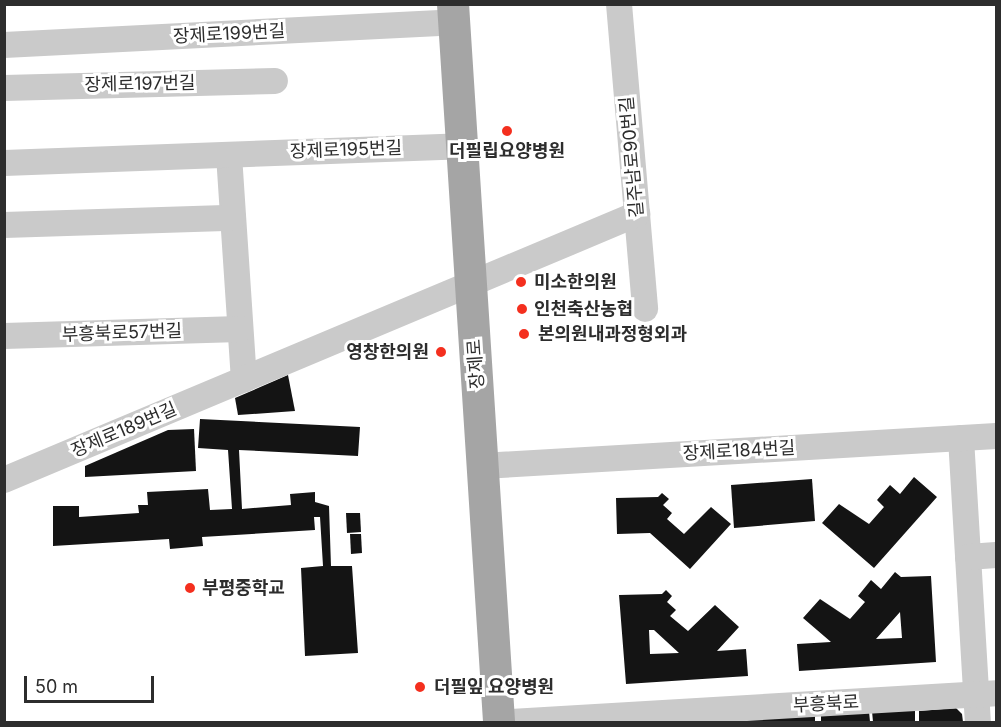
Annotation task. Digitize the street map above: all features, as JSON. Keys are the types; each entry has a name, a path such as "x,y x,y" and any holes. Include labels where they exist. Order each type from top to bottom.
{"main road":[{"name":"장제로","path":"453,13 499,723"}],"street":[{"name":"길주남로90번길","path":"619,4 645,309"},
{"name":"장제로199번길","path":"4,45 453,13"},
{"name":"장제로197번길","path":"4,88 275,81"},
{"name":"장제로195번길","path":"4,162 462,146"},
{"path":"229,154 244,380"},
{"name":"장제로189번길","path":"4,480 637,214"},
{"path":"4,225 233,218"},
{"name":"부흥북로57번길","path":"4,336 240,330"},
{"name":"장제로184번길","path":"483,466 996,436"},
{"path":"961,438 968,557 986,694 978,723"},
{"path":"968,557 996,555"},
{"name":"부흥북로","path":"511,723 674,718 986,694"}],"building":[{"path":"288,375 295,411 238,415 235,398"},
{"path":"200,419 360,427 358,456 239,450 242,509 291,505 290,494 315,492 315,502 329,506 331,566 352,566 358,653 305,656 301,568 323,566 320,517 314,517 315,530 202,537 203,546 170,549 169,539 53,546 53,506 79,506 79,517 139,513 138,505 148,505 147,492 208,489 210,510 232,509 228,450 198,448"},
{"path":"194,429 196,471 85,477 85,466 168,430"},
{"path":"914,477 937,497 874,568 822,523 839,504 869,524 884,507 877,500 890,485 900,494"},
{"path":"812,479 815,521 734,528 731,485"},
{"path":"662,493 669,499 663,505 672,513 667,519 684,534 711,507 731,524 690,569 650,533 617,534 616,498 658,497"},
{"path":"346,513 360,513 361,532 347,533"},
{"path":"350,534 361,534 362,553 351,554"},
{"path":"895,572 901,577 931,576 936,662 799,671 797,644 831,642 803,618 820,599 850,619 865,602 858,596 871,580 881,589","holes":["900,612 902,638 876,639"]},
{"path":"666,590 672,596 667,602 676,610 670,616 688,631 715,605 739,627 717,651 746,649 748,676 626,684 619,595 662,594","holes":["649,630 654,630 679,653 650,654"]},
{"path":"915,708 915,722 873,722 872,711"},
{"path":"956,708 962,714 963,722 919,722 919,711"},
{"path":"869,711 870,722 821,722 821,714"},
{"path":"815,712 815,722 742,722 742,716"}],"place":[{"name":"더필립요양병원","path":"507,131"},
{"name":"미소한의원","path":"521,282"},
{"name":"인천축산농협","path":"522,309"},
{"name":"본의원내과정형외과","path":"524,334"},
{"name":"영창한의원","path":"441,352"},
{"name":"부평중학교","path":"190,588"},
{"name":"더필잎 요양병원","path":"420,687"}]}
